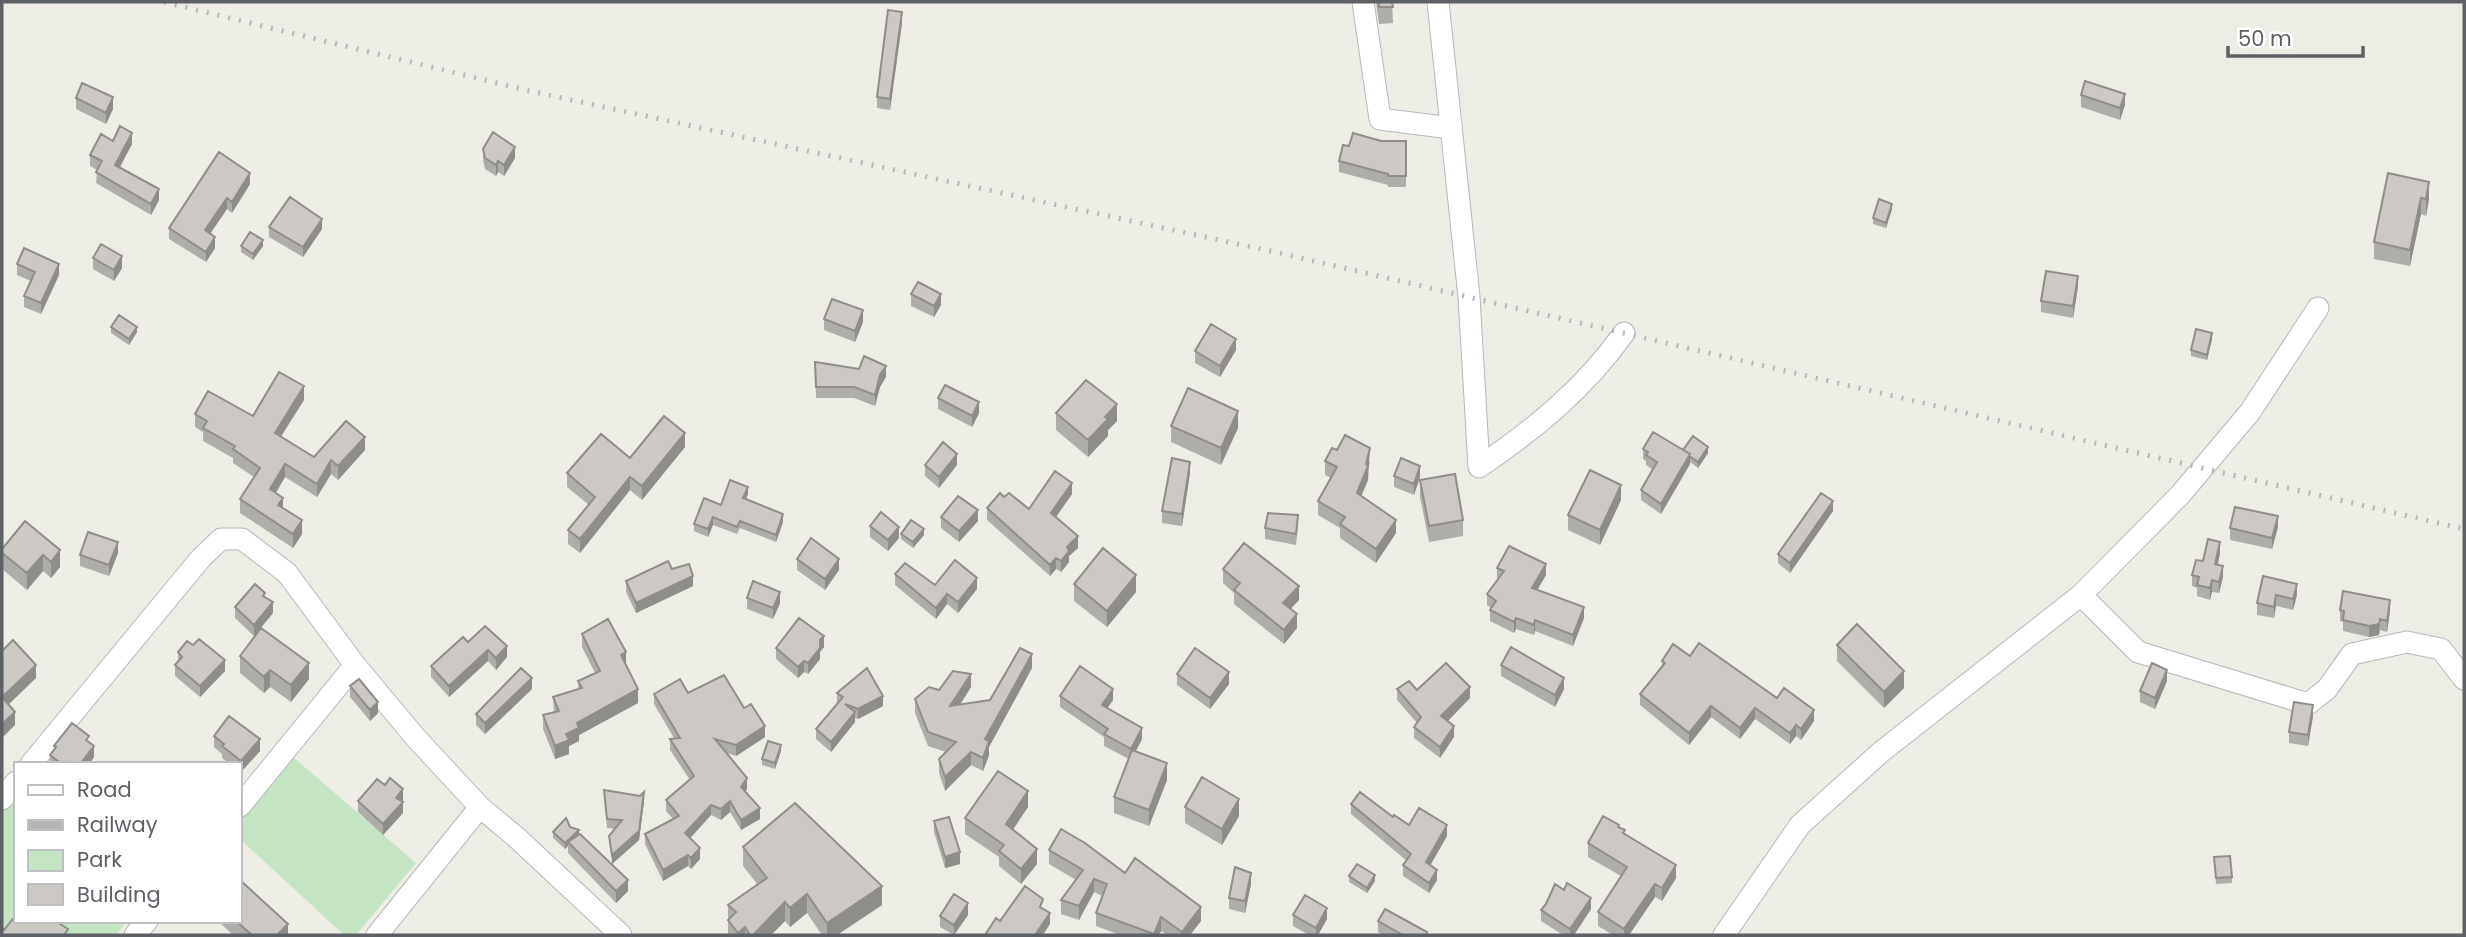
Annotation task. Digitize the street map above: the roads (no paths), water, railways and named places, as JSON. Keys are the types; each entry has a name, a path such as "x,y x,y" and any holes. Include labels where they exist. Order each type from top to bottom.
{"street":[{"path":"1363,2 1380,119 1451,128"},
{"path":"1438,2 1469,296 1479,467 1525,435 1568,399 1605,361 1624,333"},
{"path":"1724,935 1800,824 1881,752 2081,595 2180,495 2250,412 2318,307"},
{"path":"33,762 201,558 220,540 242,539 287,573 355,664 415,737 480,807 621,935"},
{"path":"2081,595 2137,652 2308,704 2327,690 2352,654 2407,642 2441,649 2464,679"},
{"path":"242,804 355,664"},
{"path":"2,799 14,784"},
{"path":"377,935 480,807"}],"railway":[{"path":"164,2 530,91 1284,254 2464,529"}]}
